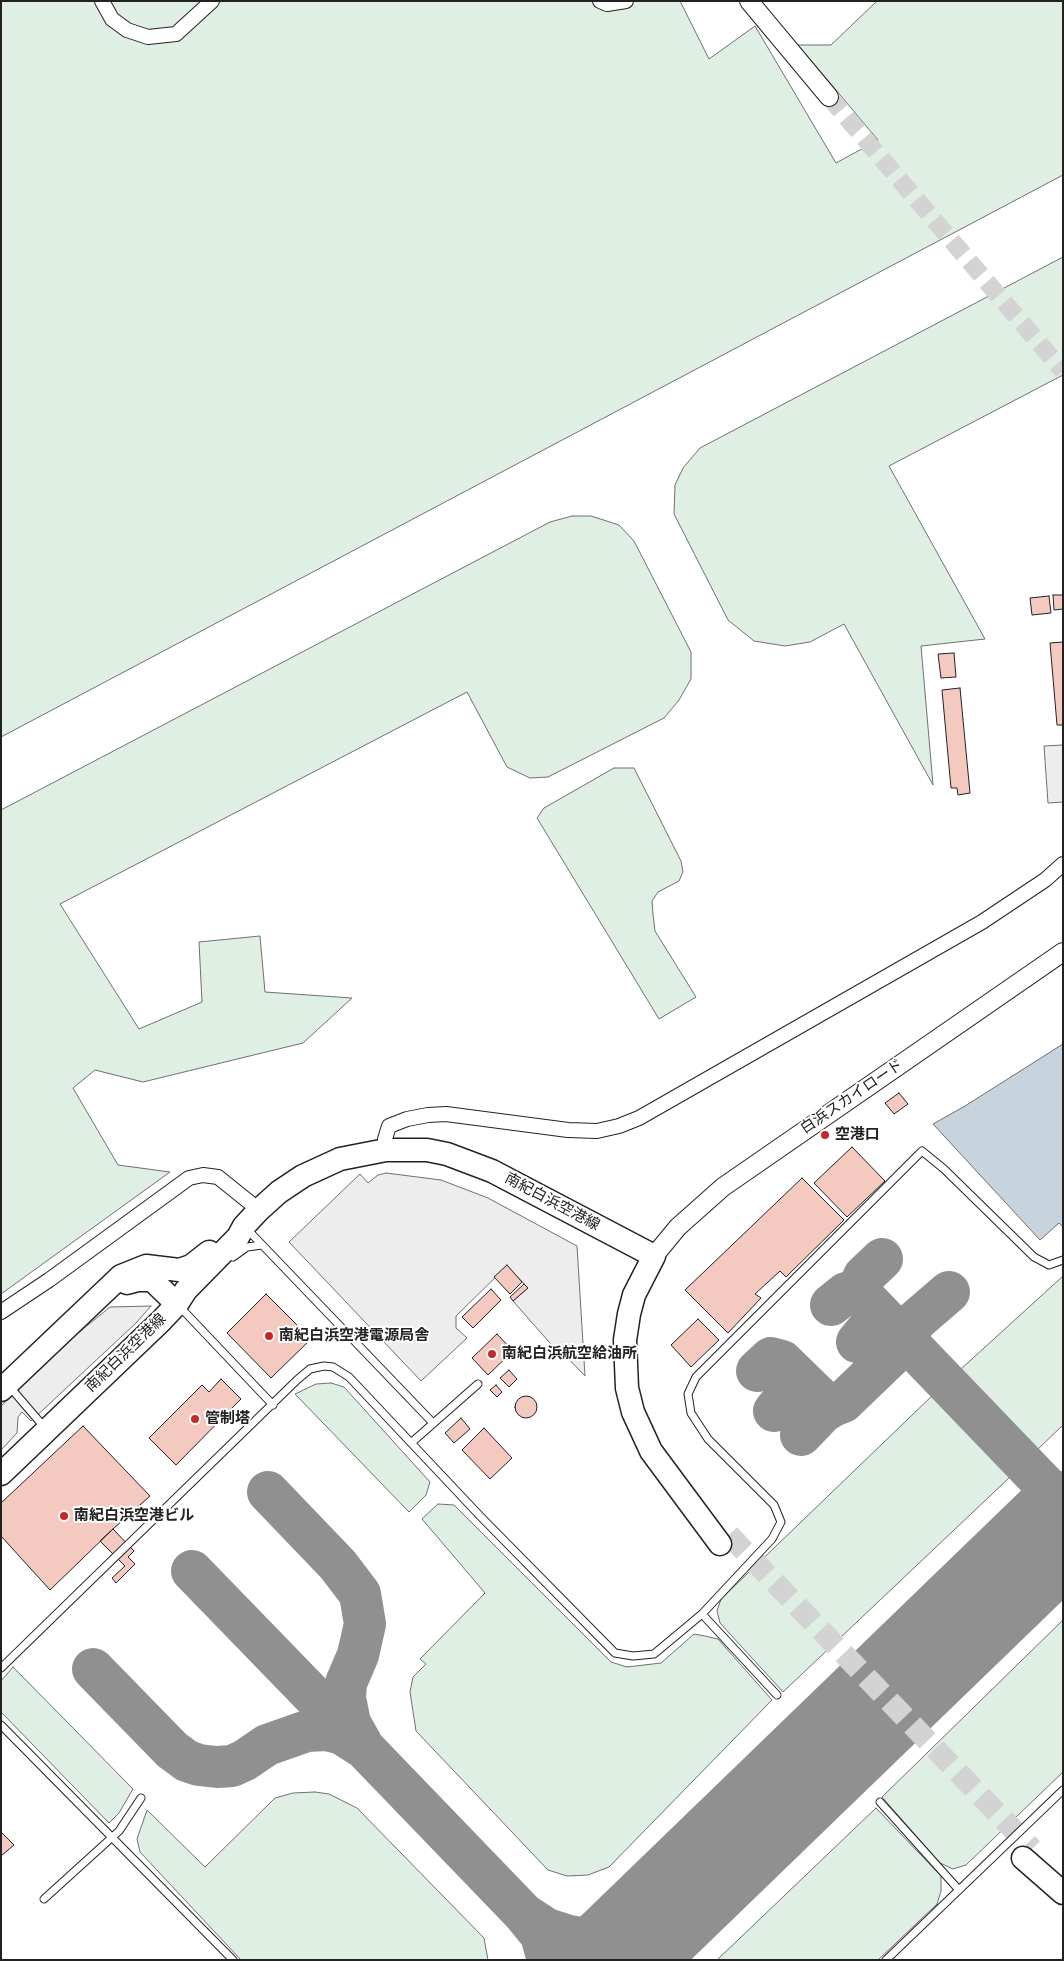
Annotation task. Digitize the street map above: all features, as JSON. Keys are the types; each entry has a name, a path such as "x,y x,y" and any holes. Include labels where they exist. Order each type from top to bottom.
{"main road":[{"name":"南紀白浜空港線","path":"1,1474 177,1304 186,1290 238,1237 244,1226 259,1210 303,1176 320,1167 361,1154 386,1150 426,1150 470,1161 515,1182 654,1256"},
{"name":"南紀白浜空港線","path":"4,1387 121,1276 132,1270 152,1266 179,1270 191,1266 226,1236 244,1226"},
{"path":"654,1256 637,1288 629,1314 625,1365 633,1412 648,1445 664,1470 724,1539"},
{"path":"89,1305 131,1281 146,1279 152,1280 163,1288 177,1304"},
{"path":"1063,1885 1028,1854 1063,1893"}],"street":[{"path":"102,1 112,19 128,30 148,37 176,34 212,1"},
{"path":"600,1 607,4 626,1"},
{"path":"750,1 829,97"},
{"path":"386,1150 385,1139 390,1126 407,1119 428,1115 453,1114 539,1127 597,1131 639,1118 982,922 1045,880 1063,864"},
{"name":"白浜スカイロード","path":"654,1256 678,1227 723,1187 1063,952"},
{"path":"1,1312 49,1280 189,1178 203,1175 218,1177 259,1210"}],"lane":[{"path":"1,1668 310,1370 324,1366 333,1366 349,1377 481,1517 615,1653 634,1656 654,1654 702,1614 772,1539 781,1522 774,1505 708,1439 691,1413 688,1394 696,1377 922,1151 944,1169 1034,1257 1049,1265 1063,1260"},
{"path":"244,1226 433,1423"},
{"path":"225,1265 247,1247 262,1245"},
{"path":"210,1278 177,1304 273,1405"},
{"path":"411,1443 478,1384"},
{"path":"4,1387 46,1430"},
{"path":"702,1614 777,1694"},
{"path":"1,1726 233,1960"},
{"path":"886,1960 1063,1790"},
{"path":"44,1899 119,1831 141,1798"},
{"path":"880,1802 959,1890"}],"green space":[{"path":"1,1 680,1 709,59 755,26 836,163 878,140 798,45 831,45 877,1 1063,1 1063,175 1,737"},
{"path":"1063,257 1063,375 889,466 985,639 921,646 933,785 844,624 810,642 785,646 754,641 728,620 674,514 675,485 683,468 700,448"},
{"path":"572,516 591,516 619,525 634,541 691,652 691,679 679,700 664,718 548,777 530,778 507,767 467,692 60,904 139,1029 202,1002 199,942 260,936 265,992 352,998 303,1043 143,1082 95,1070 73,1088 118,1165 170,1172 1,1294 1,810 550,522"},
{"path":"614,768 634,768 681,861 683,872 679,881 658,892 652,901 653,914 655,931 696,997 659,1019 537,818 544,808"},
{"path":"1063,1276 1063,1425 1037,1450 961,1369"},
{"path":"331,1383 344,1387 430,1482 426,1495 409,1512 295,1394 316,1384"},
{"path":"935,1393 1010,1477 783,1692 720,1623 717,1611 721,1599"},
{"path":"438,1504 454,1505 611,1662 627,1667 661,1663 694,1634 718,1639 772,1700 609,1867 588,1875 567,1876 548,1870 416,1731 410,1692 413,1677 426,1664 420,1659 485,1593 422,1519"},
{"path":"1063,1620 1063,1772 966,1865 953,1869 940,1863 882,1797"},
{"path":"13,1667 133,1789 119,1813 109,1823 1,1712 1,1681"},
{"path":"315,1792 329,1794 357,1808 484,1938 488,1960 241,1960 140,1852 137,1839 147,1810 205,1867 275,1798 293,1793"},
{"path":"876,1808 941,1876 941,1891 937,1904 878,1960 717,1960"}],"shaded area":[{"path":"1063,745 1063,802 1048,803 1044,746"},
{"path":"1063,1044 1063,1227 1059,1223 1040,1240 933,1124"},
{"path":"386,1173 441,1180 488,1198 577,1246 585,1376 561,1351 556,1350 513,1301 528,1288 507,1266 456,1316 456,1328 467,1338 421,1381 289,1242 360,1174 368,1183 378,1175"},
{"path":"151,1306 136,1323 31,1421 22,1412 18,1417 17,1433 1,1450 1,1406 78,1333 110,1307"}],"building":[{"path":"1053,595 1063,595 1063,609 1054,610"},
{"path":"1049,596 1051,613 1032,615 1030,598"},
{"path":"1063,642 1063,725 1057,725 1050,643"},
{"path":"954,653 956,677 941,678 938,654"},
{"path":"960,688 970,793 958,795 957,788 951,788 942,690"},
{"path":"899,1093 908,1104 894,1114 885,1103"},
{"path":"852,1147 885,1181 847,1217 814,1183"},
{"path":"802,1178 844,1220 786,1277 780,1271 755,1294 761,1298 728,1333 685,1290"},
{"path":"507,1265 522,1282 510,1294 494,1277"},
{"path":"524,1284 528,1288 513,1301 510,1297"},
{"path":"491,1289 501,1300 473,1328 462,1317"},
{"name":"南紀白浜空港電源局舎","path":"266,1294 311,1339 271,1378 227,1333"},
{"path":"698,1319 719,1340 691,1367 671,1345"},
{"name":"南紀白浜航空給油所","path":"497,1334 513,1351 488,1375 472,1358"},
{"path":"509,1370 517,1379 509,1387 500,1378"},
{"name":"管制塔","path":"221,1379 241,1399 176,1465 149,1438 202,1385 209,1392"},
{"path":"496,1385 502,1392 497,1397 490,1390"},
{"path":"526,1396 534,1399 537,1407 534,1415 526,1418 518,1415 515,1407 518,1399"},
{"path":"461,1418 470,1429 454,1443 445,1433"},
{"name":"南紀白浜空港ビル","path":"83,1426 150,1496 50,1590 1,1536 1,1503"},
{"path":"484,1428 512,1458 490,1479 462,1450"},
{"path":"113,1529 134,1551 128,1557 135,1564 116,1583 112,1578 125,1566 100,1541"},
{"path":"1,1832 14,1845 1,1856"}],"taxiway":[{"path":"863,1296 860,1285 864,1276 882,1259"},
{"path":"831,1305 846,1293 855,1291 863,1296 1063,1504"},
{"path":"913,1349 909,1336 913,1323 949,1292"},
{"path":"857,1342 872,1324 879,1322 890,1324"},
{"path":"757,1371 771,1358 782,1361 824,1402 833,1406 843,1402 896,1351 904,1347 913,1349"},
{"path":"774,1411 788,1394 800,1390 812,1391"},
{"path":"801,1435 823,1412 833,1406"},
{"path":"268,1492 338,1565 360,1594 365,1624 358,1655 346,1683 345,1698 350,1723 364,1748 524,1914 541,1935 548,1960"},
{"path":"192,1571 355,1739"},
{"path":"93,1669 172,1750 187,1761 199,1765 232,1766 245,1760 267,1745 307,1731 326,1730 342,1734 364,1748"},
{"path":"524,1914 547,1929 569,1936 593,1940 616,1938 647,1927"}],"runway":[{"path":"613,1960 1063,1525"}],"tunnel":[{"path":"829,97 1063,371"},
{"path":"729,1535 1032,1849"}],"place":[{"name":"空港口","path":"825,1135"},
{"name":"南紀白浜空港電源局舎","path":"269,1336"},
{"name":"南紀白浜航空給油所","path":"492,1354"},
{"name":"管制塔","path":"195,1419"},
{"name":"南紀白浜空港ビル","path":"64,1516"}]}
